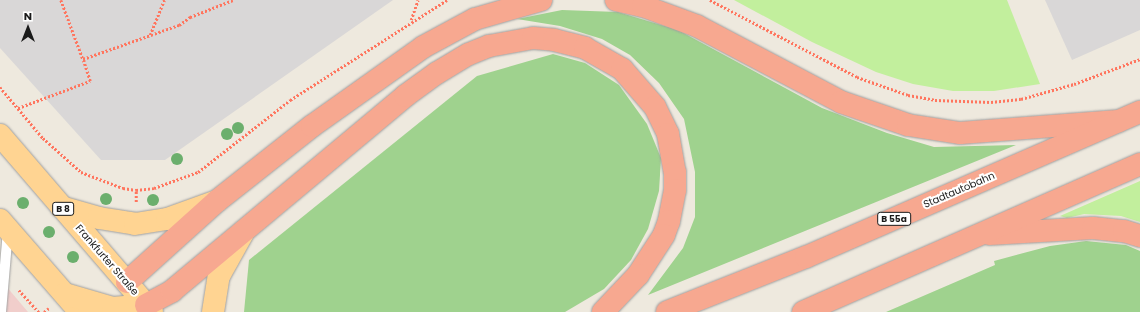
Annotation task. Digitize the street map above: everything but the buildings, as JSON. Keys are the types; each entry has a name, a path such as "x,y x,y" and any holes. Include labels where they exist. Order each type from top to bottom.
{"highway":[{"path":"127,282 217,201 312,126 423,47 475,18 541,0"},
{"path":"616,0 643,6 697,26 841,102 908,125 960,133 1119,121"},
{"path":"150,309 405,96 453,63 489,46 510,40 533,38 570,43 609,60 634,80 645,92 668,134 675,172 672,208 664,235 638,275 603,312"},
{"name":"Stadtautobahn","path":"667,312 806,257 1140,112"},
{"path":"803,312 976,234 1140,164"},
{"path":"976,234 1093,228 1124,231 1140,236"}],"main road":[{"name":"Frankfurter Straße","path":"0,135 150,309"},
{"path":"61,207 100,218 135,224 162,221 217,201"},
{"path":"4,224 80,312"},
{"path":"213,312 219,276 244,231"},
{"path":"113,310 118,294 127,282"},
{"path":"65,294 113,310 150,309"}],"lane":[{"path":"1,312 4,224"}],"path":[{"path":"18,108 90,81 61,0"},
{"path":"150,36 164,0"},
{"path":"83,59 150,36 227,1 233,0"},
{"path":"410,21 418,0"},
{"path":"0,87 43,138 82,172 109,184 136,190 167,185 198,172 290,100 336,73 410,21 447,0"},
{"path":"710,0 857,77 908,95 935,100 991,102 1021,99 1074,84 1140,58"},
{"path":"44,312 65,294"}],"shaded area":[{"path":"0,0 393,0 165,160 101,160 0,48"},
{"path":"1045,0 1140,0 1140,30 1072,60"},
{"path":"0,279 28,312 0,312"}],"green space":[{"path":"734,0 1007,0 1040,84 994,91 953,91 913,84 876,72 812,42"},
{"path":"562,10 618,12 678,30 822,108 887,133 934,147 1016,145 648,295 683,248 695,217 695,172 684,119 659,83 630,55 602,39 560,26 517,19"},
{"path":"553,54 585,63 619,85 647,124 661,158 659,191 648,229 631,260 604,289 565,312 244,312 249,260 477,76"},
{"path":"1140,181 1140,222 1121,216 1084,214 1067,218 1060,216"},
{"path":"1086,241 1126,245 1140,251 1140,312 886,312 995,265 994,261 1050,246"}]}
